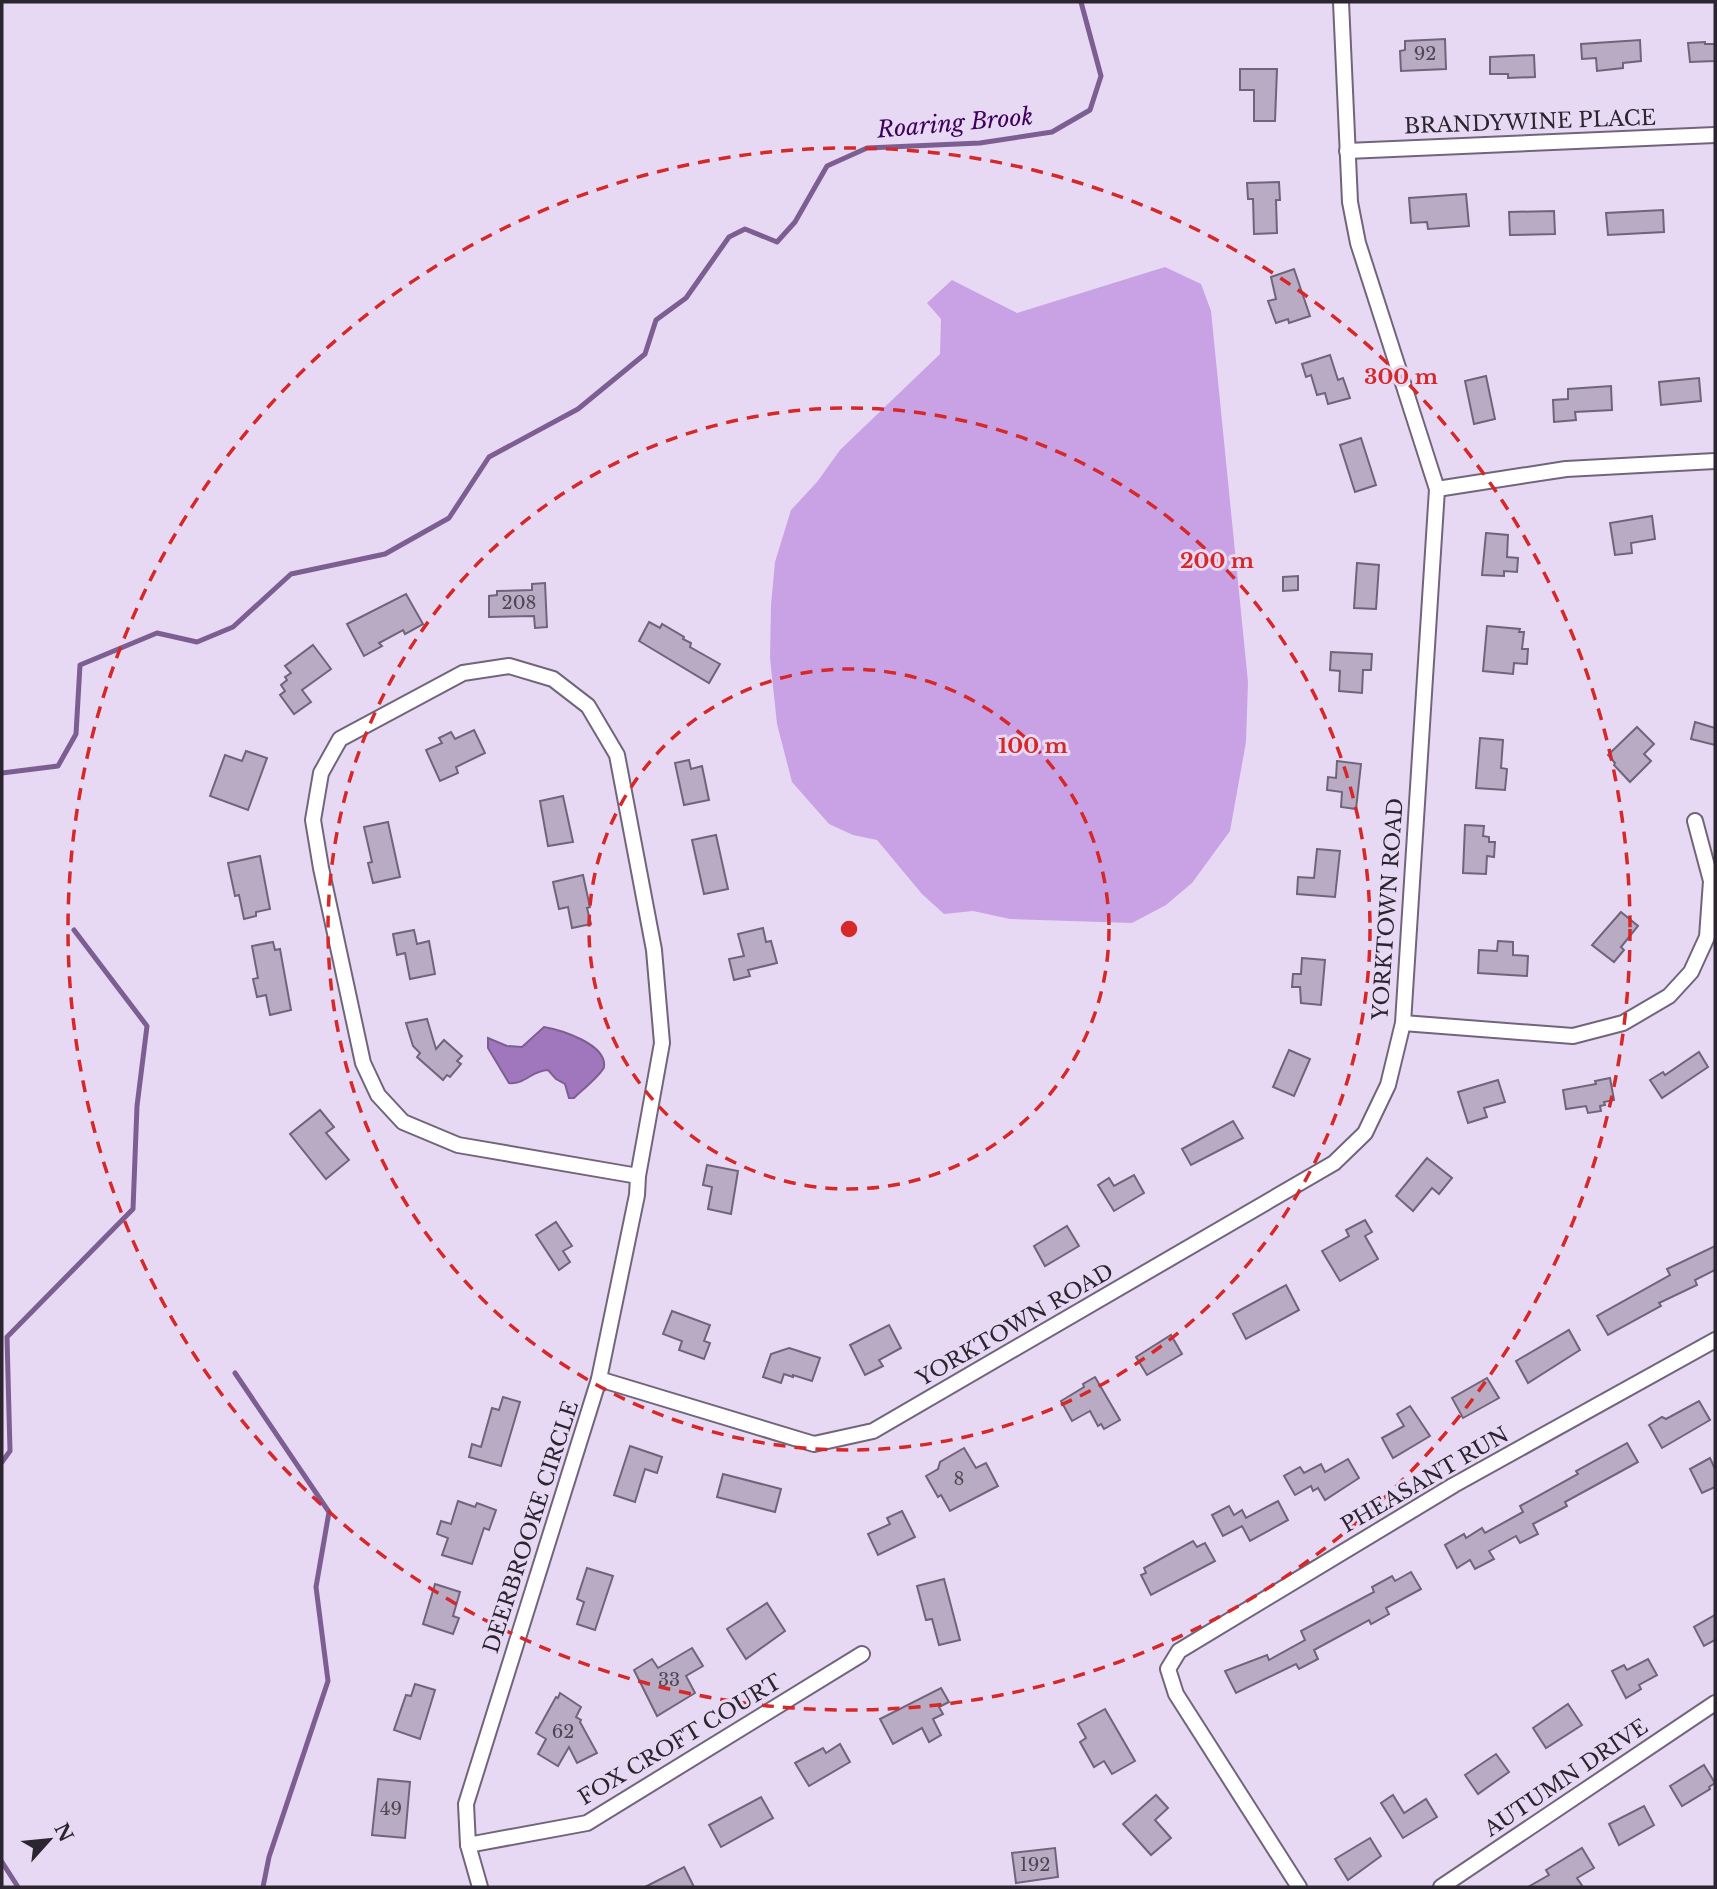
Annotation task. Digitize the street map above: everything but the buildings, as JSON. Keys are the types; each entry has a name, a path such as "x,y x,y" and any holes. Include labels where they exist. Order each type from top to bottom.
{"street":[{"name":"YORKTOWN ROAD","path":"599,1379 814,1444 873,1431 1334,1163 1366,1133 1388,1085 1403,1023 1437,489 1358,243 1350,202 1341,2"},
{"name":"BRANDYWINE PLACE","path":"1347,151 1715,135"},
{"path":"1437,489 1566,469 1715,461"},
{"name":"DEERBROOKE CIRCLE","path":"480,1887 468,1845 466,1804 599,1379 638,1195 638,1175 662,1044 654,950 617,755 588,706 553,679 509,666 463,673 340,739 321,773 313,820 363,1063 378,1095 403,1122 457,1145 638,1175"},
{"path":"1403,1023 1573,1036 1623,1023 1669,996 1691,972 1707,937 1711,881 1695,821"},
{"name":"PHEASANT RUN","path":"1299,1887 1177,1694 1168,1669 1179,1651 1406,1514 1715,1340"},
{"name":"FOX CROFT COURT","path":"468,1845 587,1823 862,1654"},
{"name":"AUTUMN DRIVE","path":"1441,1887 1715,1703"}],"shaded area":[{"path":"1165,267 1201,284 1211,311 1248,682 1246,742 1230,831 1192,883 1166,905 1132,923 1010,919 973,911 944,914 922,894 877,840 853,835 829,824 792,782 777,724 770,658 775,562 791,510 817,482 840,450 940,354 941,319 927,303 952,280 1017,313"},
{"path":"544,1027 582,1039 598,1051 603,1059 603,1070 574,1098 569,1098 565,1084 548,1070 537,1072 520,1082 509,1083 488,1048 488,1038 507,1046 522,1047"}],"waterway":[{"name":"Roaring Brook","path":"2,773 58,766 76,734 80,665 157,633 197,642 233,627 291,574 385,554 449,518 489,457 578,409 645,354 656,320 686,298 729,237 745,229 777,242 795,222 827,166 867,148 980,143 1052,132 1090,110 1101,76 1081,2"},
{"path":"2,1462 10,1451 7,1337 133,1209 137,1106 147,1026 74,930"},
{"path":"235,1373 329,1512 316,1587 328,1681 269,1857 263,1887"},
{"name":"Roaring Brook","path":"2,1862 18,1887"}]}
